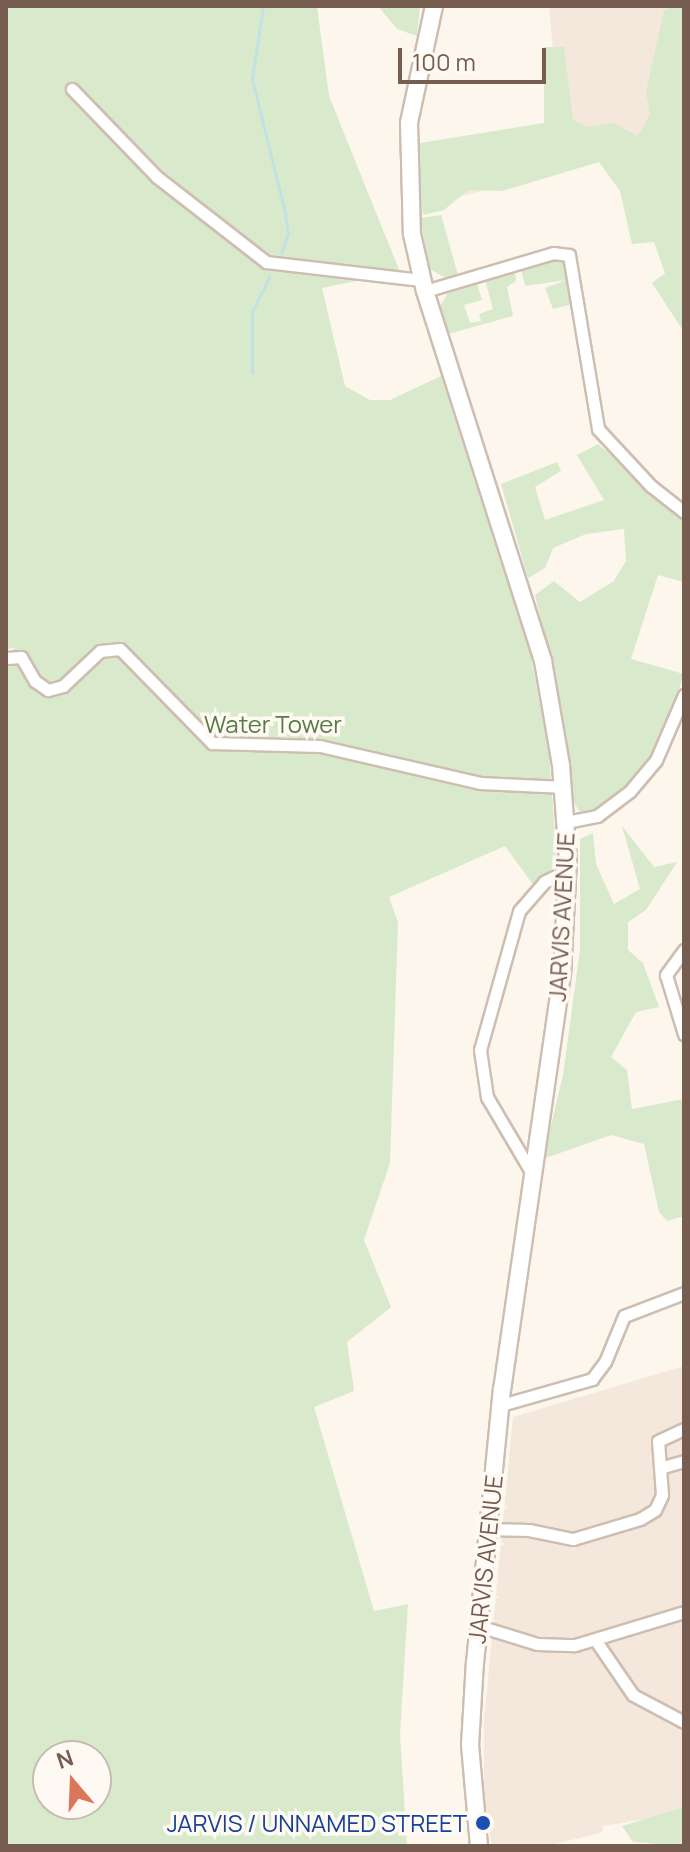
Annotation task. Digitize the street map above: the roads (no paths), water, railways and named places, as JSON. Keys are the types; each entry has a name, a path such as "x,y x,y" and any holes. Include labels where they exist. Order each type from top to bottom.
{"street":[{"name":"JARVIS AVENUE","path":"434,6 407,144 409,208 423,285 543,661 564,787 568,870 559,997 530,1170 501,1405 479,1626 470,1745 479,1846"},
{"path":"72,89 157,177 266,262 423,285 567,253 574,268 598,429 684,512"},
{"path":"6,658 21,657 35,681 48,690 63,686 100,651 120,649 212,743 320,746 480,783 564,787"},
{"path":"566,822 597,816 630,791 656,760 684,695"},
{"path":"530,1170 483,1088 481,1041 519,911 544,882 568,870"},
{"path":"684,950 666,975 684,1034"},
{"path":"501,1405 592,1379 605,1362 624,1316 684,1293"},
{"path":"488,1529 529,1530 573,1539 609,1532 655,1510 662,1495 663,1467 658,1441 684,1429"},
{"path":"663,1467 684,1461"},
{"path":"479,1626 553,1646 596,1641 684,1612"},
{"path":"596,1641 633,1695 684,1722"}],"waterway":[{"path":"263,6 252,79 284,208 288,233 281,253"},
{"path":"252,372 252,311 270,276"}],"place":[{"name":"JARVIS / UNNAMED STREET","path":"483,1823"}],"park label":[{"name":"Water Tower","path":"273,724"}]}
